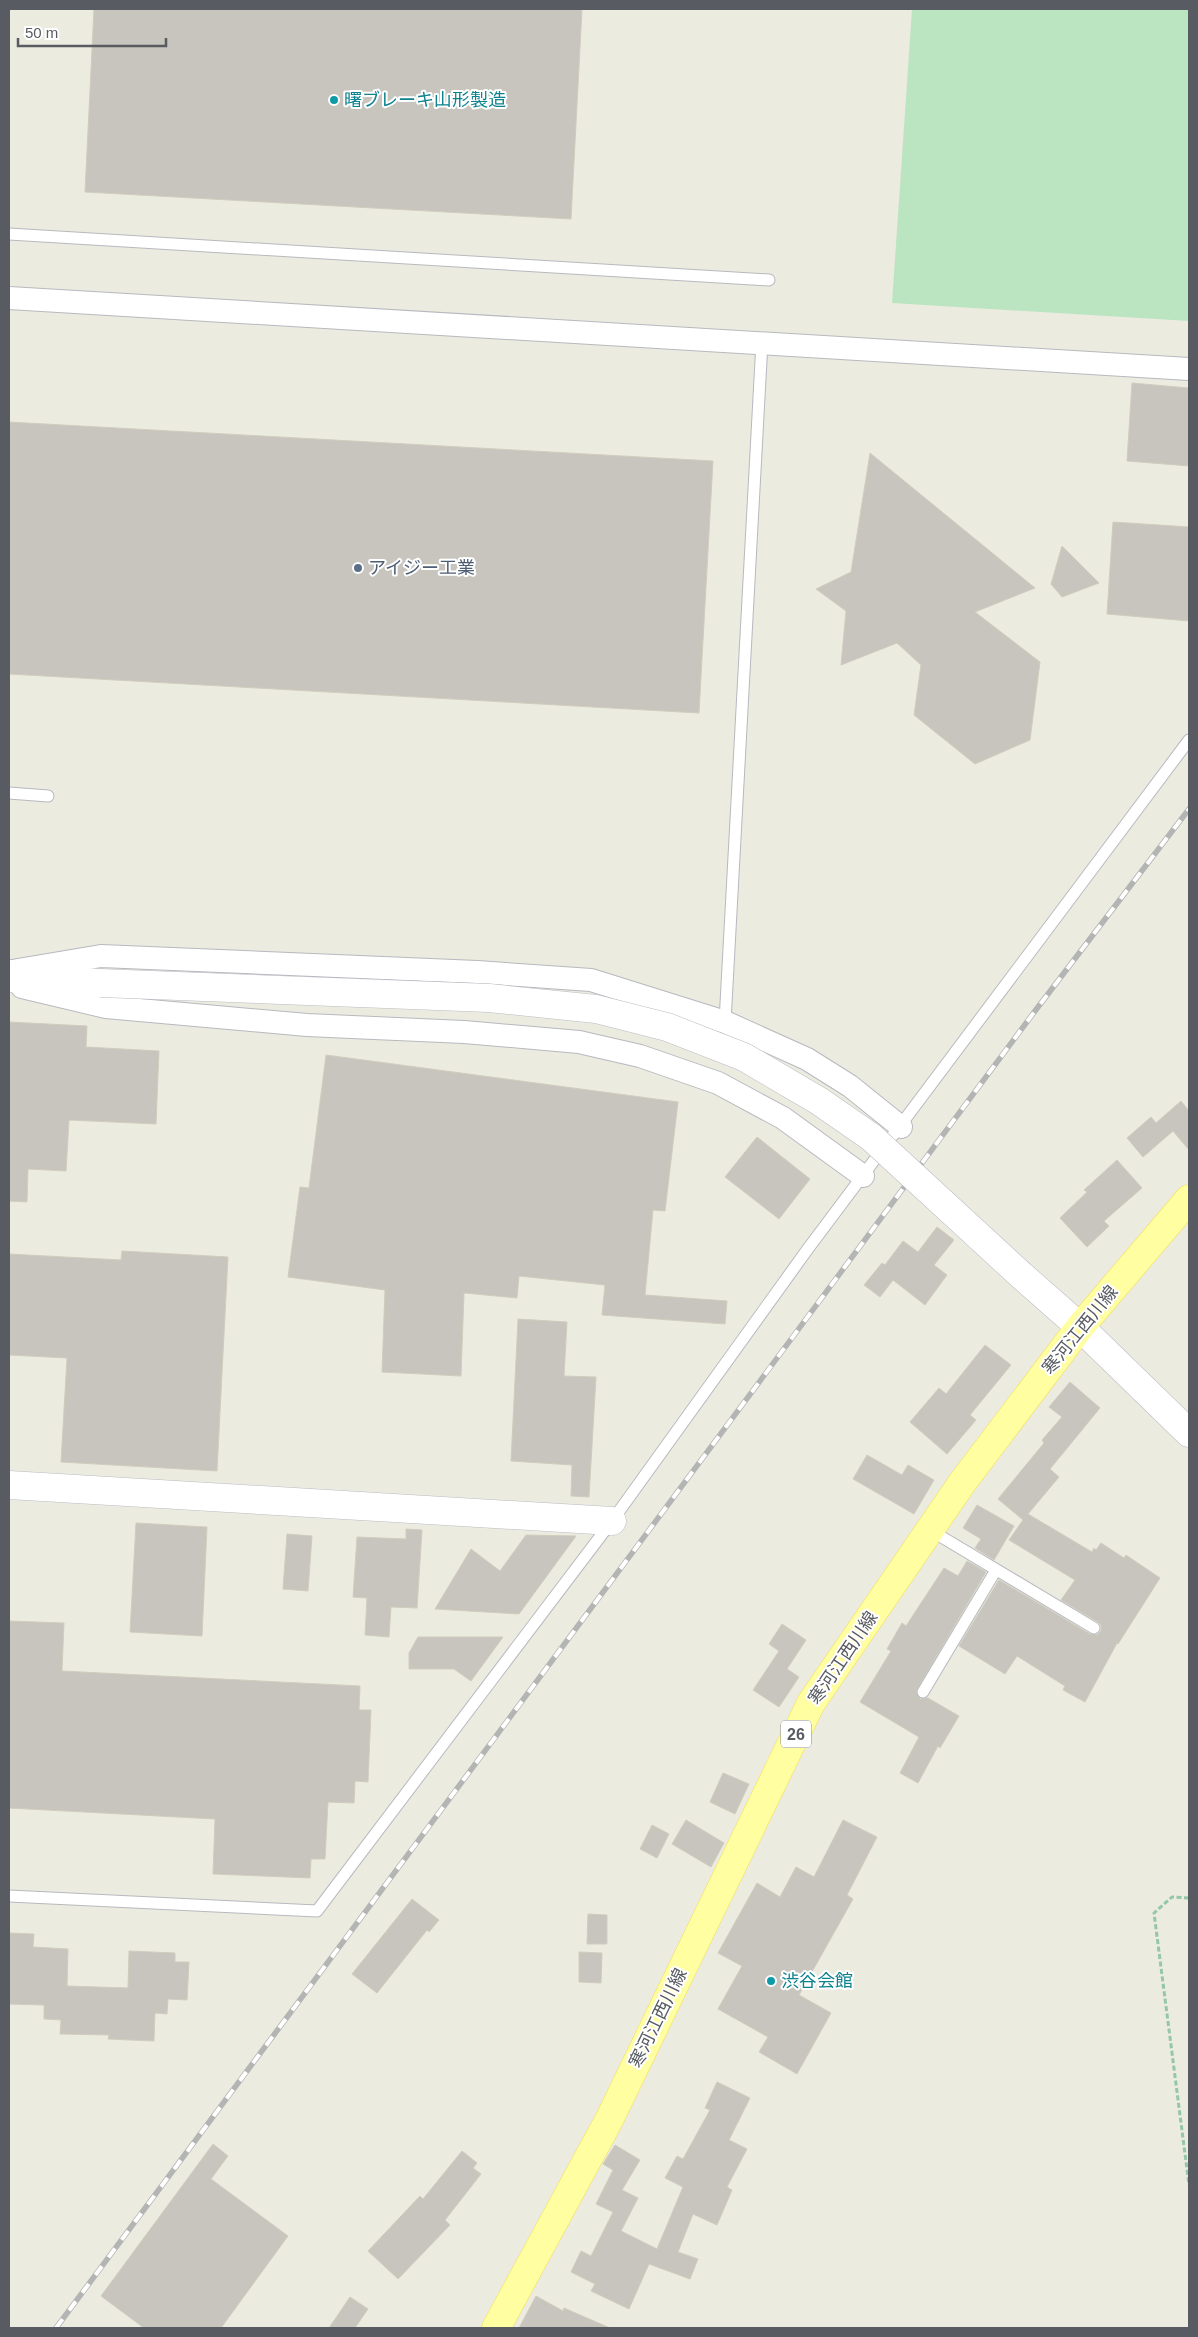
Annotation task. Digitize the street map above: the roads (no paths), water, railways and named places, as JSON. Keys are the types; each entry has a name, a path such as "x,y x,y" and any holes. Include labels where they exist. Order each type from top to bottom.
{"main road":[{"name":"寒河江西川線","path":"496,2328 609,2120 811,1703 962,1483 1080,1326 1189,1199"}],"street":[{"path":"9,298 1189,369"},
{"path":"9,971 101,956 487,972 591,980 725,1022 807,1059 850,1086 900,1127"},
{"path":"9,978 489,998 596,1009 667,1027 744,1057 819,1101 870,1137 1021,1275 1080,1326 1189,1433"},
{"path":"9,984 106,1008 307,1025 464,1032 579,1042 640,1056 718,1083 783,1118 863,1176"},
{"path":"9,1485 612,1522"}],"lane":[{"path":"9,234 769,280"},
{"path":"725,1022 762,342"},
{"path":"9,1896 317,1912 612,1522 807,1250 1189,740"},
{"path":"9,793 48,796"},
{"path":"930,1530 1094,1628"},
{"path":"923,1692 996,1570"}],"railway":[{"path":"56,2328 1035,1011 1189,809"}],"place":[{"name":"曙ブレーキ山形製造","path":"334,100"},
{"name":"アイジー工業","path":"358,568"},
{"name":"渋谷会館","path":"771,1981"}]}
